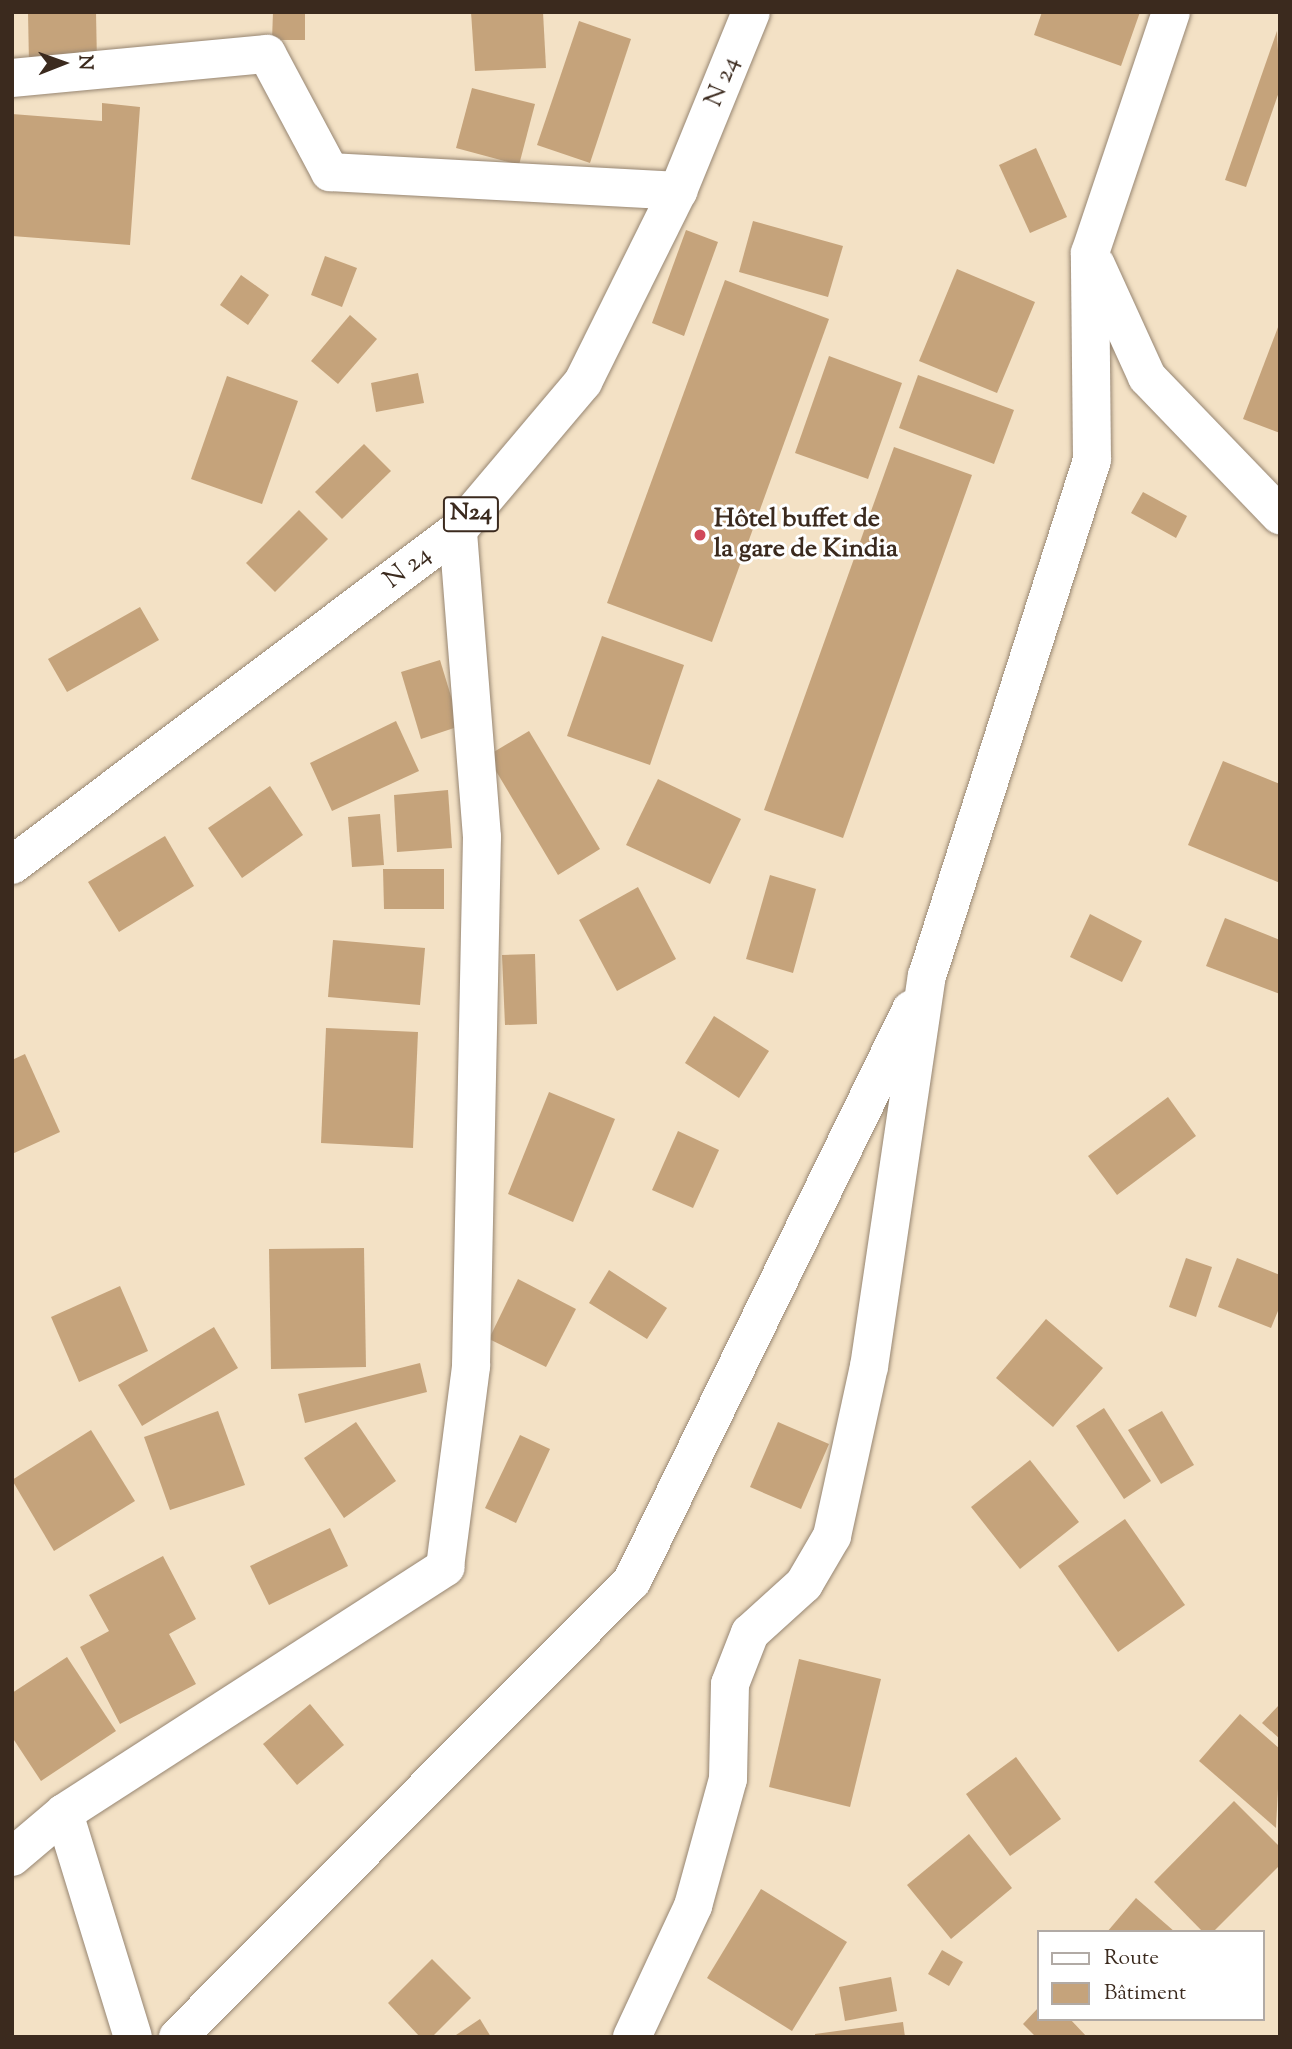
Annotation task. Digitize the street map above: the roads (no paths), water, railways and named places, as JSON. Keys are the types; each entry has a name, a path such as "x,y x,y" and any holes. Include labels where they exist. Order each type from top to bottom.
{"street":[{"name":"N 24","path":"12,865 458,530 583,382 678,191 751,12"},
{"path":"178,2037 632,1581 927,976 1091,460 1090,253 1171,12"},
{"path":"12,78 267,54 330,172 678,191"},
{"path":"1090,253 1147,377 1280,515"},
{"path":"12,1857 64,1812 445,1567 471,1366 482,837 458,530"},
{"path":"632,2037 693,1906 728,1779 730,1684 750,1633 804,1584 832,1536 869,1367 927,976"},
{"path":"64,1812 133,2037"}],"place":[{"name":"Hôtel buffet de la gare de Kindia","path":"700,535"}]}
